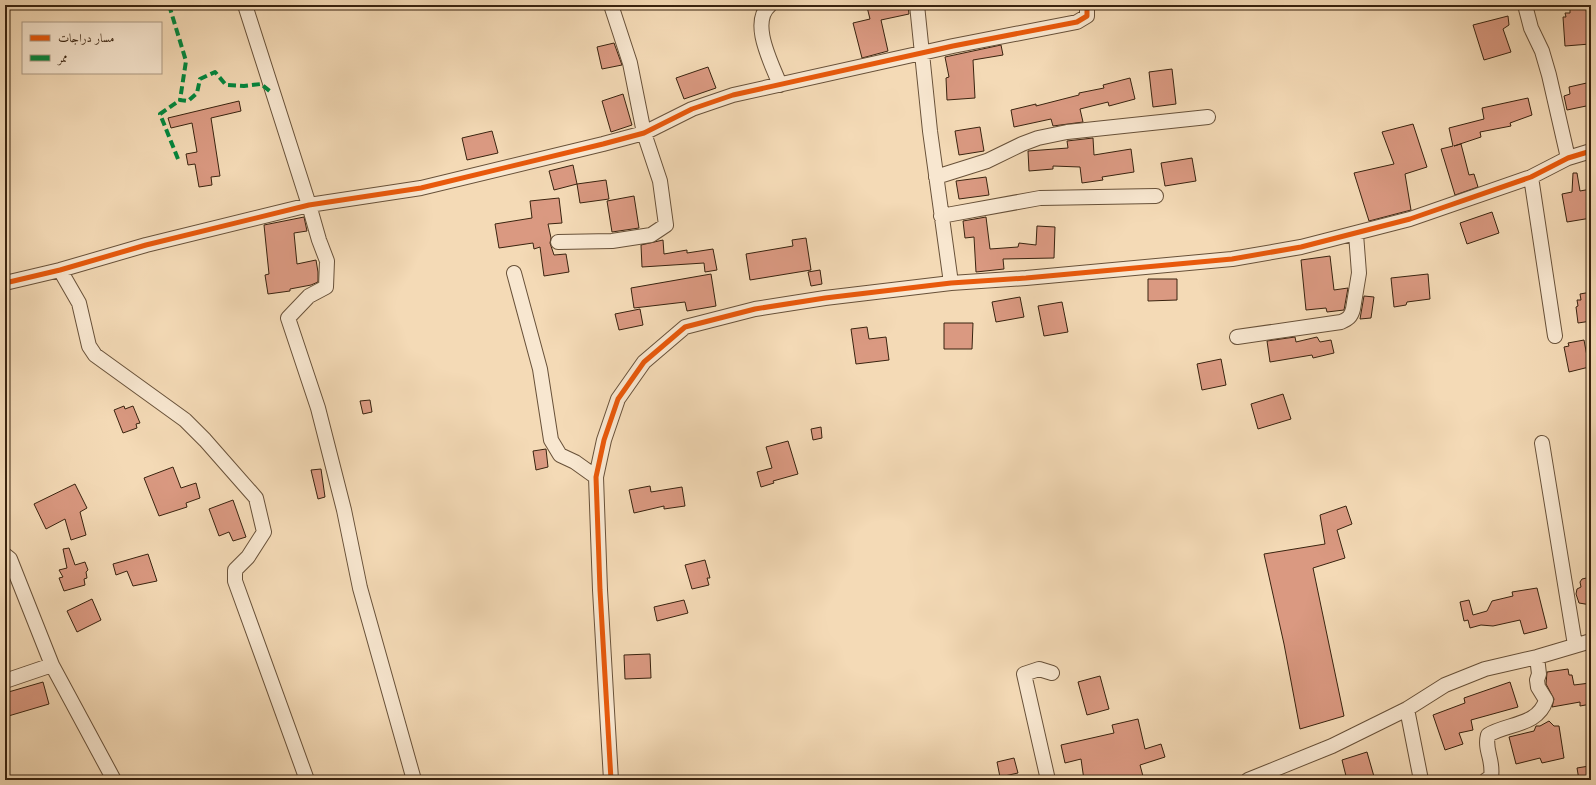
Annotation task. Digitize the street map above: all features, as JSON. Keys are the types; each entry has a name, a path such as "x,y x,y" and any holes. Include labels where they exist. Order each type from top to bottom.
{"street":[{"path":"245,5 309,205 318,240 327,261 326,287 309,296 288,318 318,408 344,510 360,588 414,780"},
{"path":"558,242 612,241 651,235 666,225 660,181 644,133 630,63 611,5"},
{"path":"770,5 766,8 762,19 761,32 780,85"},
{"path":"917,5 921,53 936,177 951,283"},
{"path":"5,283 60,270 146,244 309,205 421,188 644,133 692,109 733,95 921,53 1077,22 1087,16 1087,5"},
{"path":"1525,5 1549,75 1568,158"},
{"path":"936,177 987,161 1038,138 1067,132 1208,117"},
{"path":"611,780 600,590 596,477 604,440 618,399 644,362 685,327 755,310 825,298 951,283 1026,278 1232,259 1301,247 1410,219 1531,176 1568,158 1591,151"},
{"path":"1531,176 1555,336"},
{"path":"941,216 1040,198 1156,196"},
{"path":"1237,337 1341,322 1348,319 1352,315 1359,273 1356,234"},
{"path":"60,270 79,303 89,346 95,354 185,420 256,498 264,532 248,557 235,570 235,581 307,780"},
{"path":"514,273 540,369 551,440 560,456 575,462 596,477"},
{"path":"1542,443 1575,645"},
{"path":"5,555 10,559 52,665 114,780"},
{"path":"1248,780 1332,746 1407,709 1445,685 1485,669 1537,657 1591,641"},
{"path":"1486,780 1491,777 1492,767 1486,743 1488,735 1497,730 1530,720 1539,714 1544,707 1546,700 1538,687 1539,674 1537,657"},
{"path":"5,681 52,665"},
{"path":"1048,780 1024,674 1039,669 1052,673"},
{"path":"1407,709 1421,780"}],"building":[{"path":"879,5 908,5 909,14 881,20 888,51 862,58 853,23 870,19 867,7"},
{"path":"1586,8 1590,44 1565,46 1563,17 1566,17 1565,13 1570,13 1570,9"},
{"path":"1508,16 1509,25 1503,29 1511,52 1484,60 1473,25"},
{"path":"614,43 622,65 602,69 597,47"},
{"path":"1001,45 1003,55 973,60 975,98 947,100 946,78 949,77 945,57"},
{"path":"708,67 716,88 684,99 676,78"},
{"path":"1172,69 1176,104 1153,107 1149,72"},
{"path":"1130,78 1135,99 1109,106 1108,102 1080,109 1083,122 1053,126 1051,119 1014,127 1011,110 1036,104 1036,106 1079,95 1079,93 1104,88 1103,85"},
{"path":"1591,82 1591,105 1567,110 1564,96 1570,94 1569,87"},
{"path":"623,94 632,125 611,132 602,101"},
{"path":"1528,98 1532,115 1510,123 1511,126 1480,132 1481,137 1454,146 1461,144 1469,175 1474,174 1478,187 1455,195 1441,149 1453,146 1449,128 1484,119 1482,108"},
{"path":"239,101 241,111 211,118 220,176 211,177 212,185 199,187 195,164 188,165 186,154 197,152 192,123 171,128 168,118"},
{"path":"1413,124 1427,167 1405,174 1411,210 1369,221 1354,173 1394,164 1382,132"},
{"path":"980,127 984,151 959,155 955,131"},
{"path":"492,131 498,153 467,160 462,138"},
{"path":"1093,138 1094,155 1131,149 1134,172 1102,177 1103,180 1082,183 1080,167 1053,166 1053,169 1029,171 1028,151 1068,148 1067,141"},
{"path":"1192,158 1196,181 1165,186 1161,163"},
{"path":"573,165 577,184 554,190 549,171"},
{"path":"1573,173 1577,173 1580,191 1591,189 1591,218 1567,222 1562,194 1572,192"},
{"path":"986,177 989,195 959,199 956,181"},
{"path":"606,180 609,199 580,203 577,184"},
{"path":"634,196 639,228 612,232 607,201"},
{"path":"559,198 562,223 548,224 551,238 550,243 554,255 566,254 569,272 544,276 540,247 534,249 533,243 499,248 495,224 532,218 530,201"},
{"path":"1492,212 1499,233 1467,244 1460,223"},
{"path":"304,217 307,231 294,233 297,264 316,260 318,282 311,285 290,289 290,291 268,294 265,275 269,274 264,225"},
{"path":"986,217 990,249 1018,247 1019,243 1036,245 1037,226 1055,227 1054,258 1003,259 1004,269 976,272 974,237 965,238 963,221"},
{"path":"806,238 811,270 750,280 746,254 793,246 792,240"},
{"path":"663,240 664,254 687,250 687,253 713,249 717,270 705,272 704,263 642,267 641,245"},
{"path":"1330,256 1334,290 1348,288 1344,310 1327,312 1326,308 1306,310 1301,260"},
{"path":"820,270 822,284 811,286 808,272"},
{"path":"711,274 716,306 687,311 685,302 634,308 631,288"},
{"path":"1428,274 1430,299 1407,302 1406,305 1394,307 1391,278"},
{"path":"1148,279 1177,279 1177,300 1148,301"},
{"path":"1591,292 1591,321 1578,323 1576,307 1578,306 1577,300 1581,300 1580,294"},
{"path":"1364,296 1374,297 1371,318 1360,319"},
{"path":"1020,297 1024,317 996,322 992,302"},
{"path":"1062,302 1068,332 1044,336 1038,306"},
{"path":"640,309 643,325 619,330 615,314"},
{"path":"944,323 973,323 972,349 944,349"},
{"path":"867,327 869,339 886,337 889,360 856,364 851,329"},
{"path":"1295,337 1296,342 1317,337 1320,342 1331,340 1334,353 1313,358 1312,355 1270,362 1267,341"},
{"path":"1584,340 1589,367 1569,372 1564,347 1569,346 1568,343"},
{"path":"1221,359 1226,385 1202,390 1197,364"},
{"path":"1283,394 1291,419 1258,429 1251,404"},
{"path":"370,400 372,412 363,414 360,401"},
{"path":"124,406 125,409 133,406 140,423 136,424 137,428 123,433 114,410"},
{"path":"821,427 822,438 813,440 811,429"},
{"path":"788,441 798,474 773,481 774,483 761,487 757,472 772,468 766,447"},
{"path":"546,449 548,467 536,470 533,451"},
{"path":"173,467 181,488 196,483 200,498 186,503 187,507 159,516 144,478"},
{"path":"321,469 325,497 318,499 311,470"},
{"path":"75,484 87,508 80,512 86,535 71,540 65,519 46,529 34,504"},
{"path":"650,486 651,492 682,487 685,506 664,509 664,506 634,513 629,490"},
{"path":"233,500 246,537 233,541 229,532 219,536 209,509"},
{"path":"1346,506 1352,524 1337,530 1345,558 1313,568 1344,716 1300,729 1284,644 1264,554 1325,544 1320,515"},
{"path":"69,548 75,565 85,562 88,570 86,572 87,578 84,579 85,585 64,591 59,578 63,577 59,570 67,568 63,549"},
{"path":"148,554 157,581 133,586 127,571 116,575 113,564"},
{"path":"705,560 710,578 707,578 709,585 692,589 685,565"},
{"path":"1591,577 1591,605 1579,603 1576,594 1577,589 1581,587 1580,582 1582,579"},
{"path":"1537,588 1547,628 1524,634 1520,620 1493,626 1481,625 1470,628 1468,620 1464,621 1460,602 1469,600 1473,615 1487,611 1492,601 1513,596 1512,592"},
{"path":"92,599 101,620 77,632 67,611"},
{"path":"684,600 688,613 657,621 654,607"},
{"path":"650,654 651,678 625,679 624,655"},
{"path":"1568,669 1569,675 1572,675 1574,685 1590,683 1591,704 1580,706 1580,702 1552,707 1554,699 1546,684 1547,672"},
{"path":"1100,676 1109,709 1087,715 1078,682"},
{"path":"43,682 49,704 5,717 5,693"},
{"path":"1510,682 1518,707 1471,720 1473,730 1459,733 1463,744 1445,750 1433,715 1465,703 1464,698"},
{"path":"1138,719 1145,749 1161,744 1165,757 1140,765 1144,780 1084,780 1081,759 1065,763 1061,745 1114,733 1112,725"},
{"path":"1549,721 1554,726 1559,726 1564,758 1542,763 1540,758 1516,764 1509,737 1534,731 1536,726 1540,726"},
{"path":"1367,752 1375,780 1347,780 1342,760"},
{"path":"1014,758 1018,773 1000,777 997,762"},
{"path":"1589,766 1589,770 1591,770 1591,780 1579,780 1577,768"}],"marked path":[{"path":"169,5 186,61 180,100 188,101 197,93 200,79 215,72 226,85 244,86 261,84 272,93"},
{"path":"178,159 160,114 180,100"}],"cycle path":[{"path":"5,283 60,270 146,245 309,205 421,188 603,144 644,133 692,109 733,95 953,46 1077,22 1087,16 1087,5"},
{"path":"611,780 600,590 596,477 604,440 618,399 644,362 685,327 755,309 825,298 951,283 1026,278 1232,259 1301,247 1410,219 1531,177 1568,158 1591,151"}]}
